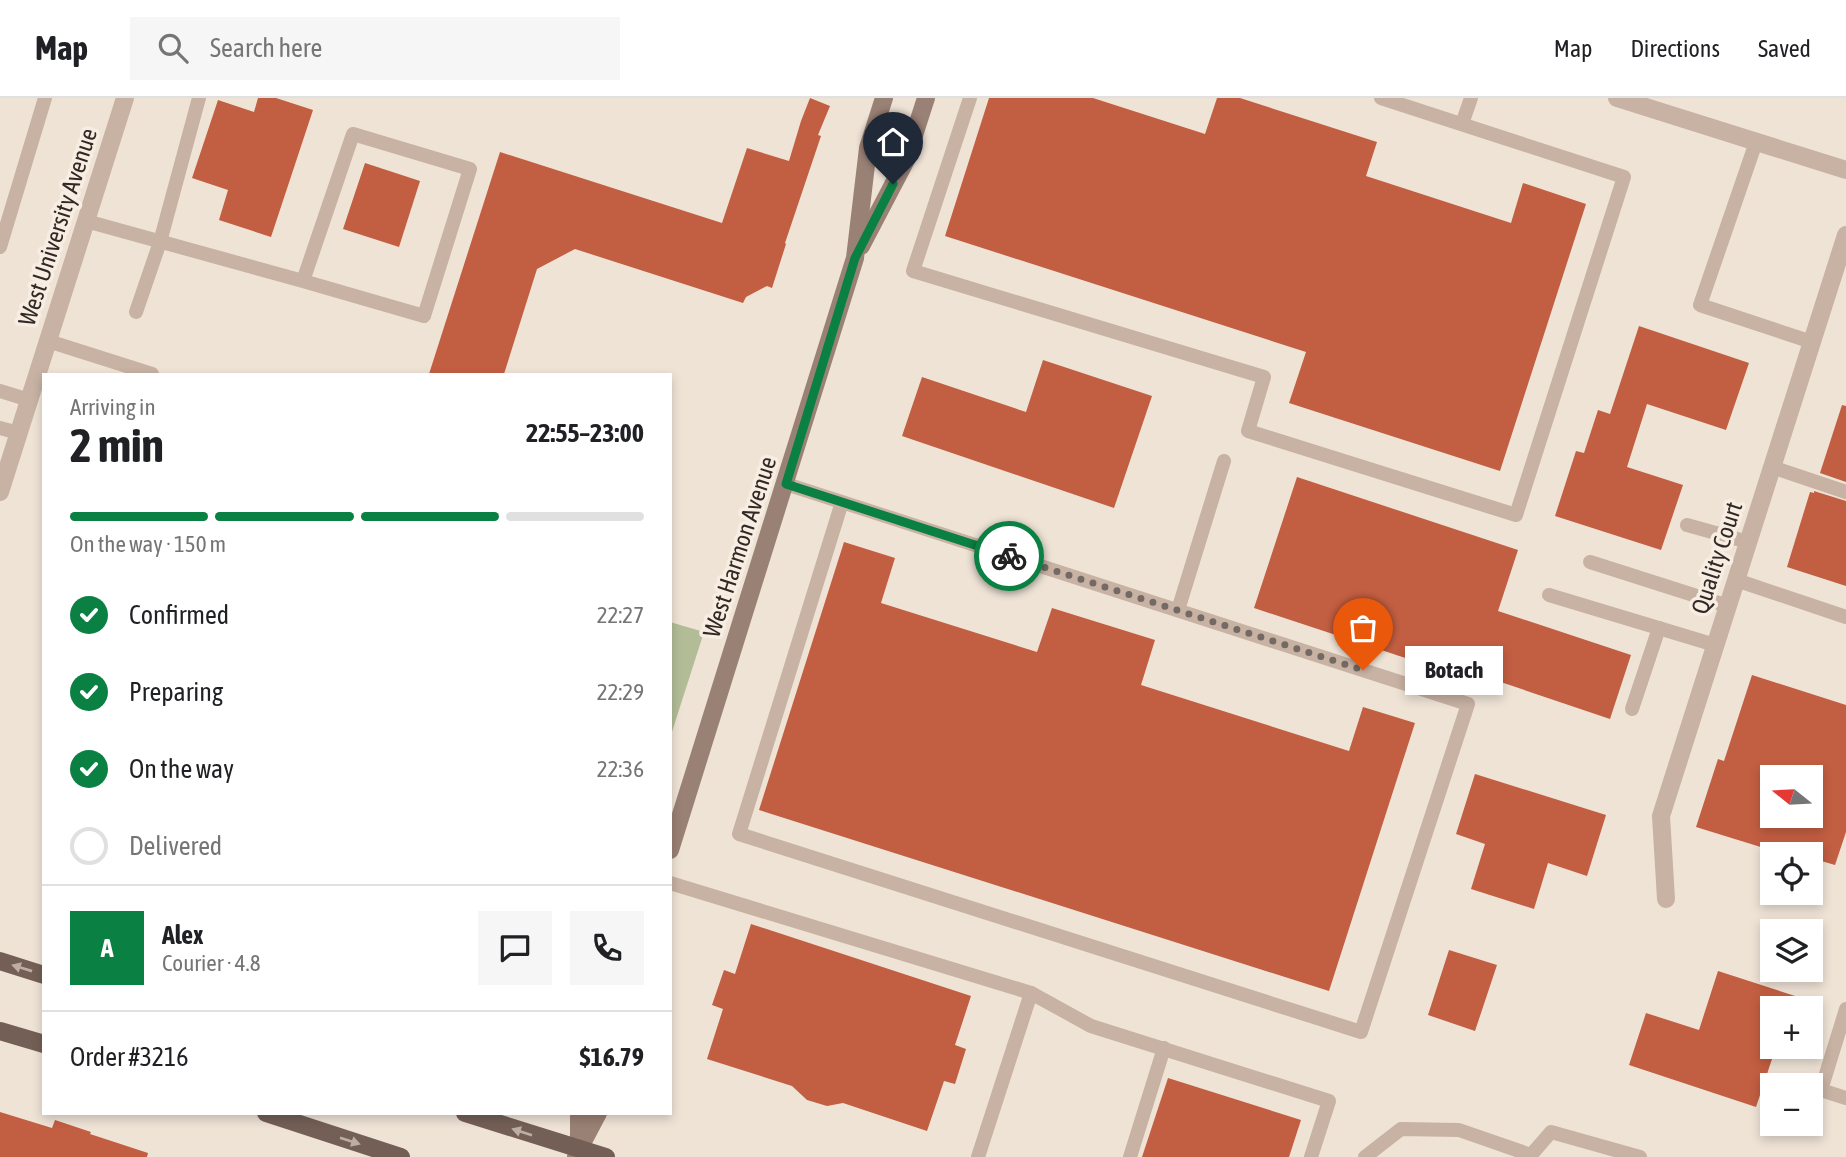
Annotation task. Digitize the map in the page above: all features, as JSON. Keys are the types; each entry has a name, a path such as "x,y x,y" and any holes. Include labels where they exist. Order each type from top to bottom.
{"main road":[{"name":"West Harmon Avenue","path":"672,844 855,258 868,148 884,98"},
{"name":"West Harmon Avenue","path":"855,258 906,160 926,98"},
{"path":"0,961 42,974"},
{"path":"0,1031 42,1043"},
{"path":"272,1115 401,1157"},
{"path":"471,1115 577,1153 606,1157"},
{"path":"577,1153 579,1115"},
{"path":"577,1153 597,1115"}],"street":[{"name":"West University Avenue","path":"0,492 125,98"},
{"path":"1617,98 1846,170"},
{"name":"Quality Court","path":"1666,899 1661,816 1846,235"}],"lane":[{"path":"0,247 45,98"},
{"path":"136,312 160,242 199,98"},
{"path":"970,98 913,271 1264,377 1248,431 1516,515 1623,177 1381,98"},
{"path":"1462,124 1471,98"},
{"path":"86,221 424,316 470,169 353,134 303,281"},
{"path":"1756,142 1700,305 1812,342"},
{"path":"48,341 149,373"},
{"path":"0,391 29,400"},
{"path":"0,428 19,433"},
{"path":"1178,610 1224,461"},
{"path":"1772,467 1846,492"},
{"path":"786,484 842,502 1178,610 1468,704 1361,1032 739,834 842,502"},
{"path":"1687,525 1748,542"},
{"path":"1590,562 1728,606"},
{"path":"1736,580 1846,617"},
{"path":"1549,595 1715,645"},
{"path":"1632,709 1659,628"},
{"path":"672,884 1031,993 1091,1026 1329,1101 1311,1157"},
{"path":"978,1157 1031,993"},
{"path":"1846,1009 1842,1036 1821,1090 1846,1098"},
{"path":"1130,1157 1164,1048"},
{"path":"1365,1157 1401,1129 1460,1130 1530,1156 1551,1132 1640,1157"}],"green space":[{"path":"672,623 704,632 672,732"}],"building":[{"path":"258,98 276,98 313,110 271,237 219,220 228,190 192,178 218,100 254,112"},
{"path":"810,98 830,106 818,135 821,136 772,288 767,286 746,297 743,303 575,249 537,269 504,373 429,373 500,152 722,223 747,148 789,161"},
{"path":"989,98 1093,98 1205,134 1217,98 1240,98 1377,142 1366,176 1511,223 1523,183 1586,204 1500,471 1289,403 1306,352 945,236"},
{"path":"365,163 420,181 399,247 343,229"},
{"path":"1639,326 1749,363 1726,430 1647,404 1627,467 1683,485 1661,550 1555,516 1576,451 1584,453 1598,410 1610,414"},
{"path":"1043,360 1152,396 1114,508 902,436 922,377 1026,412"},
{"path":"1842,405 1846,406 1846,482 1820,473"},
{"path":"1297,477 1518,550 1498,611 1631,655 1610,719 1477,674 1475,681 1254,608"},
{"path":"1810,492 1846,501 1846,586 1787,567"},
{"path":"844,542 895,558 881,603 1037,652 1052,608 1155,640 1141,685 1349,751 1363,707 1415,723 1329,991 759,810"},
{"path":"1752,675 1846,705 1846,832 1835,865 1823,862 1823,842 1760,842 1760,847 1696,827 1718,759 1724,761"},
{"path":"1475,774 1606,815 1587,876 1548,863 1534,909 1471,889 1485,844 1456,834"},
{"path":"751,924 971,996 955,1045 966,1049 955,1084 944,1081 927,1131 843,1103 827,1106 807,1100 792,1086 707,1059 723,1009 712,1005 724,970 735,974"},
{"path":"1449,950 1497,965 1475,1031 1428,1015"},
{"path":"1718,971 1795,996 1760,996 1760,1059 1772,1059 1767,1073 1760,1073 1760,1095 1756,1107 1629,1065 1646,1013 1699,1030"},
{"path":"1168,1078 1301,1120 1289,1157 1142,1157"},
{"path":"0,1112 52,1128 55,1120 148,1153 147,1157 0,1157"}],"way so far":[{"path":"1009,556 1363,670"}],"place":[{"name":"Botach","path":"1363,670"}],"route":[{"path":"893,184 855,258 786,484 1009,556"}]}
